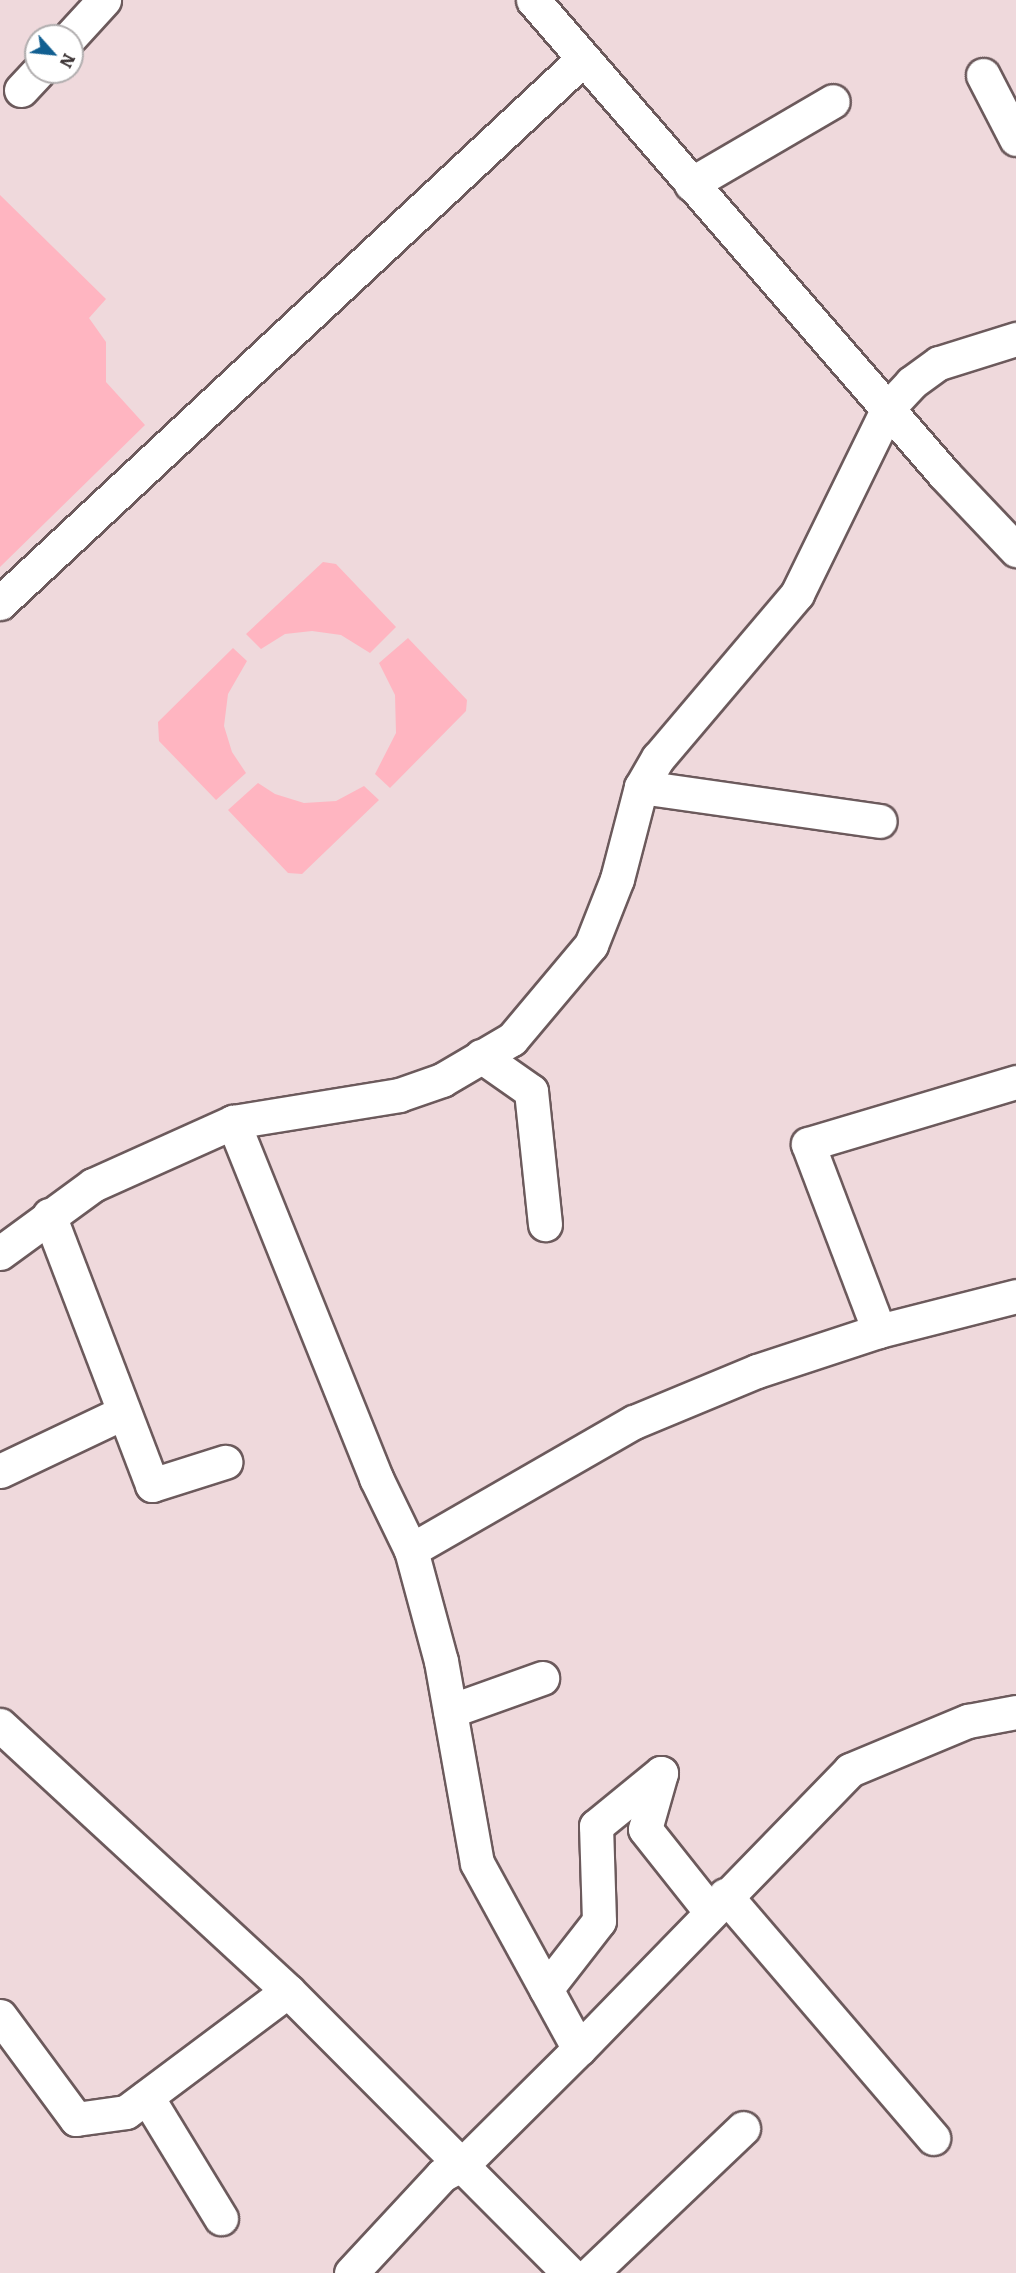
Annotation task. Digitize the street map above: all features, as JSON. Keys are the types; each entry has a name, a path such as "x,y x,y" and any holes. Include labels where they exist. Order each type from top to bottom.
{"street":[{"path":"82,24 105,0"},
{"path":"542,3 583,59 944,474 1016,550"},
{"path":"0,603 583,59"},
{"path":"983,75 1016,139"},
{"path":"692,184 833,100"},
{"path":"0,1253 93,1185 233,1122 399,1095 442,1080 512,1039 591,945 617,879 641,787 658,758 797,594 888,408 911,382 939,363 1016,339"},
{"path":"641,787 880,821"},
{"path":"481,1056 531,1091 545,1224"},
{"path":"879,1331 808,1144 1016,1082"},
{"path":"233,1122 376,1478 411,1550 441,1661 477,1863 579,2049"},
{"path":"49,1215 152,1485 225,1462"},
{"path":"411,1550 634,1422 757,1371 879,1331 1016,1296"},
{"path":"0,1471 124,1412"},
{"path":"450,1712 542,1678"},
{"path":"351,2273 442,2175 463,2164 579,2049 849,1770 968,1721 1016,1713"},
{"path":"7,1743 288,1990 463,2164 488,2196 569,2273"},
{"path":"546,1989 599,1921 596,1826 661,1773 645,1829 718,1903 933,2138"},
{"path":"0,2016 76,2119 126,2112 288,1990"},
{"path":"147,2097 221,2218"},
{"path":"591,2273 743,2128"}],"shaded area":[{"path":"0,195 106,299 89,318 106,342 106,382 145,425 0,567"},
{"path":"323,562 336,564 396,627 370,653 341,635 312,631 285,634 261,649 246,634"},
{"path":"408,638 467,700 466,711 390,788 375,774 396,733 395,695 379,663"},
{"path":"233,648 247,661 228,694 224,726 232,752 246,773 216,800 159,741 158,722"},
{"path":"258,783 275,794 304,803 336,801 364,786 379,800 302,874 288,873 228,810"}]}
